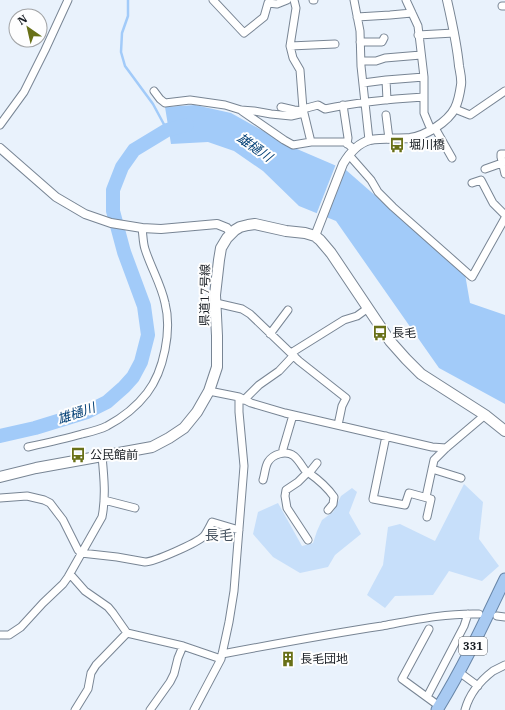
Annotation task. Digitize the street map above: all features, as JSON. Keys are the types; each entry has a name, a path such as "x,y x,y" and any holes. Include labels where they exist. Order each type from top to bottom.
{"highway":[{"name":"331","path":"438,708 473,646 505,579"}],"main road":[{"path":"231,233 240,227 255,224 315,236 331,253 390,341 412,367 485,415 505,432"},
{"name":"県道17号線","path":"0,477 36,468 152,447 184,428 197,412 209,391 215,372 217,357 216,283 221,248 231,233"}],"street":[{"path":"0,126 24,92 68,0"},
{"path":"212,0 244,33 264,17 268,3 277,4 287,0"},
{"path":"294,0 296,8 290,46 293,58 300,70 303,111 311,142"},
{"path":"354,0 360,31 364,102 369,140"},
{"path":"406,0 418,26 424,77 424,113 429,125 452,158"},
{"path":"350,149 369,140 412,138 433,129 455,109 461,83 459,59 447,0"},
{"path":"357,17 390,16 412,13"},
{"path":"418,35 454,33"},
{"path":"360,42 382,42 384,38"},
{"path":"290,46 335,44"},
{"path":"361,61 421,55"},
{"path":"363,83 424,77"},
{"path":"386,80 387,100"},
{"path":"154,91 160,99 165,102 196,100 225,105 241,110 291,116 318,105 325,109 364,102 424,97"},
{"path":"455,109 470,115 505,91"},
{"path":"315,236 350,149 343,105"},
{"path":"281,107 303,111"},
{"path":"241,110 284,140 293,144 311,142 345,142 378,192 472,277 505,216 493,203 481,180 472,183"},
{"path":"386,115 389,139"},
{"path":"0,148 56,197 86,214 111,223 142,228 160,229 217,224 227,228 231,233"},
{"path":"505,154 501,154 505,174"},
{"path":"485,169 502,163"},
{"path":"28,447 77,436 107,426 123,416 138,402 147,392 154,380 163,360 168,321 166,303 144,247 142,228"},
{"path":"216,303 242,309 250,314 292,354 346,398 342,406 338,425"},
{"path":"194,710 221,657 234,591 244,466 239,412 241,398 279,371 292,354 344,320 357,316 368,308"},
{"path":"270,334 288,310"},
{"path":"209,391 241,398 251,403 293,415 432,447 446,448"},
{"path":"283,453 293,415"},
{"path":"426,497 434,460 485,415"},
{"path":"386,436 373,499 405,505 409,493 426,497 431,499 427,517"},
{"path":"263,480 269,460 283,453 293,455 308,473 329,489 334,497 333,504 328,510"},
{"path":"0,635 9,635 21,627 43,603 56,592 70,574 102,517 104,507 104,483 102,456"},
{"path":"308,540 287,508 285,496 286,490 298,482 317,463"},
{"path":"432,469 461,478"},
{"path":"0,498 27,496 50,503 63,520 81,553 149,562 197,541 204,536 212,522 239,530"},
{"path":"104,500 135,508"},
{"path":"70,574 85,591 108,607 127,633 183,646 221,657 331,634 434,616 479,614"},
{"path":"427,697 464,626 468,614"},
{"path":"497,616 505,617"},
{"path":"429,629 402,679 427,697 438,708"},
{"path":"75,710 88,689 91,673 96,665 127,633"},
{"path":"150,710 170,682 183,646"},
{"path":"465,710 467,703 478,686 494,671 505,665"},
{"path":"459,672 478,686"}],"shaded area":[{"path":"464,484 483,502 479,539 499,566 482,581 449,571 433,595 395,596 385,608 367,595 383,565 388,527 400,524 435,541"},
{"path":"352,488 357,492 349,513 361,534 335,555 328,567 300,573 273,557 253,534 258,512 278,503 302,546 313,543 322,520 333,512 341,496"}],"water":[{"path":"195,105 231,113 290,146 346,170 465,274 470,303 505,315 505,404 439,368 336,221 299,206 263,171 234,151 208,142 171,144 165,107"}],"pier":[{"path":"336,164 346,168 326,220 316,215"}],"waterway":[{"path":"128,0 128,16 122,33 121,52 125,66 153,104 167,130"},
{"name":"雄樋川","path":"0,436 35,428 87,412 107,402 133,377 141,362 148,335 144,306 124,252 113,211 113,190 122,167 134,150 167,130 187,125"}],"place":[{"name":"堀川橋","path":"397,145"},
{"name":"長毛","path":"380,333"},
{"name":"公民館前","path":"78,455"},
{"name":"長毛団地","path":"288,659"}],"district":[{"name":"長毛","path":"219,535"}]}
